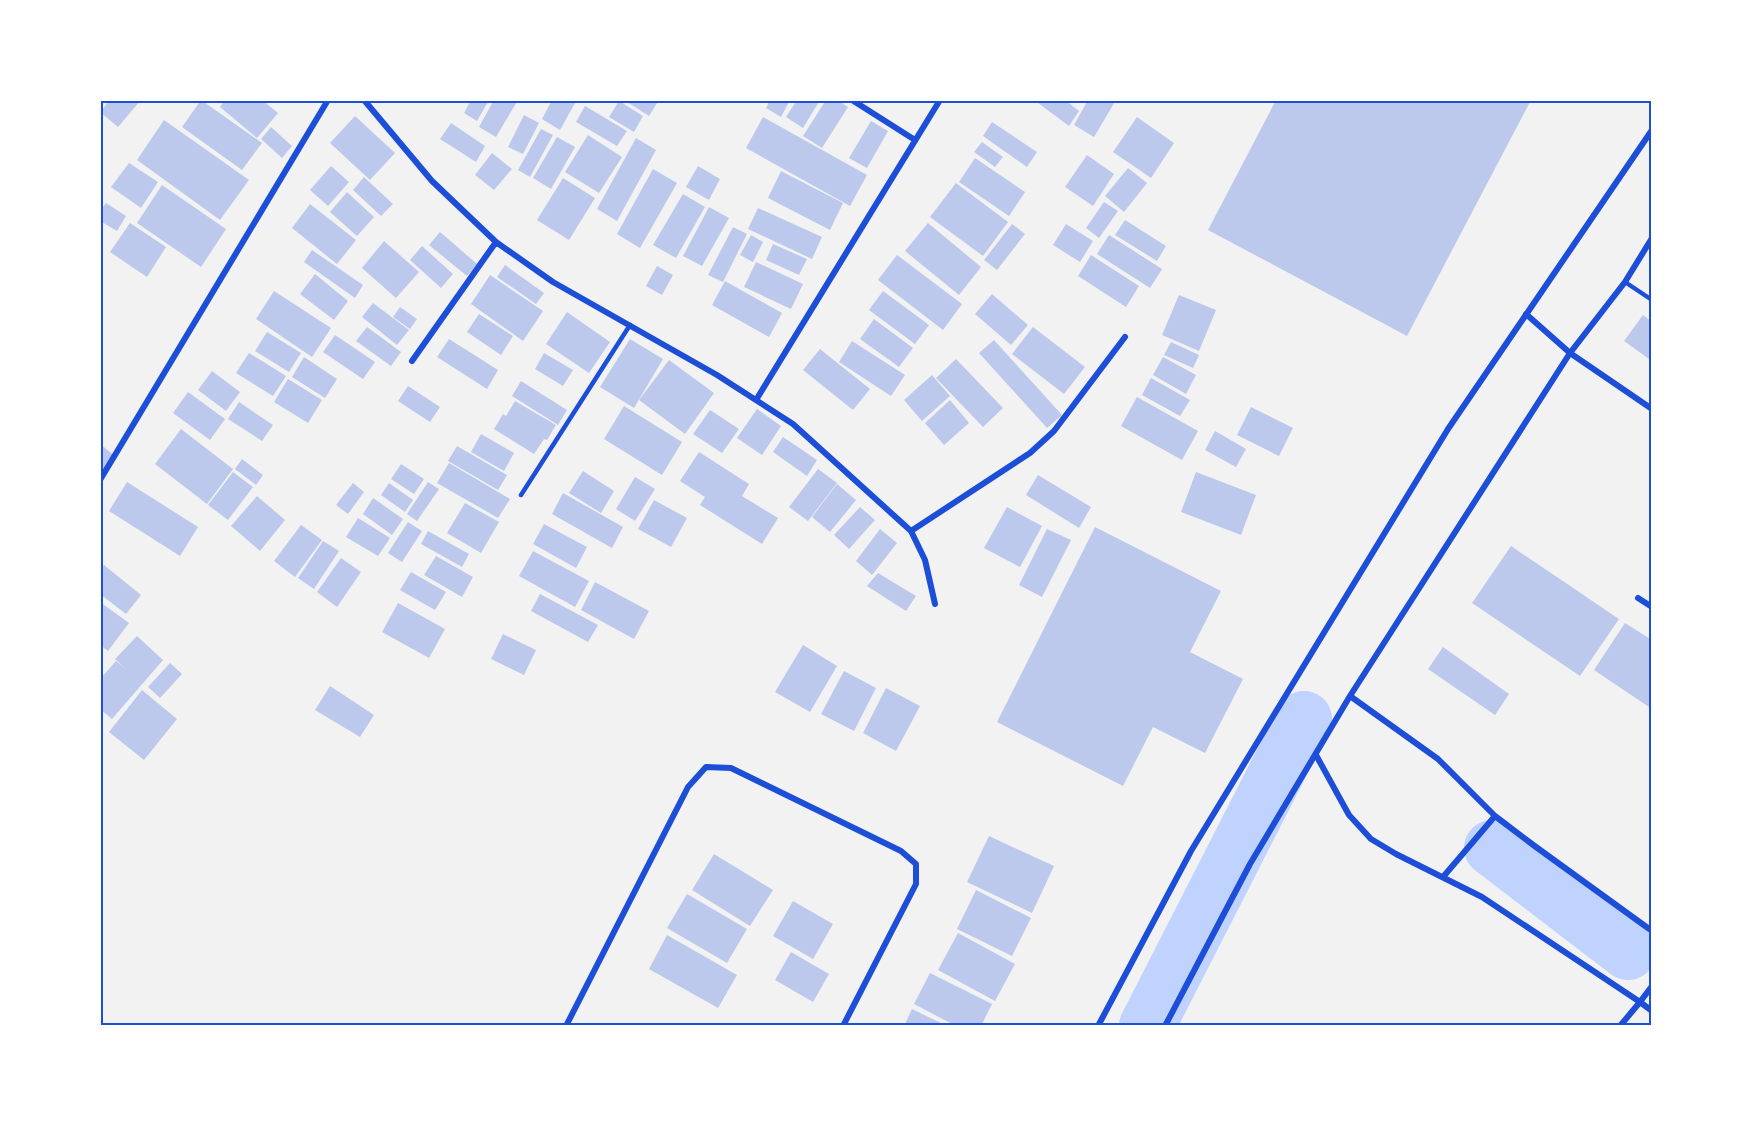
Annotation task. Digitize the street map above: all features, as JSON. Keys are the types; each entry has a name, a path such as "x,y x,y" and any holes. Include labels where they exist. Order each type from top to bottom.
{"street":[{"path":"100,480 328,100"},
{"path":"364,100 432,181 496,242 553,282 717,375 793,424 911,531 925,560 935,604"},
{"path":"852,100 915,140"},
{"path":"756,400 940,100"},
{"path":"1098,1026 1191,851 1448,429 1652,130"},
{"path":"1165,1026 1250,864 1350,696 1570,353 1625,282 1652,238"},
{"path":"412,361 496,242"},
{"path":"1526,314 1570,353 1652,409"},
{"path":"911,531 1030,453 1054,431 1125,337"},
{"path":"1638,598 1652,607"},
{"path":"1350,696 1438,759 1495,816 1652,931"},
{"path":"1316,755 1349,815 1371,838 1396,854 1482,897 1652,1011"},
{"path":"566,1026 688,787 705,768 731,768 901,851 916,864 916,884 843,1026"},
{"path":"1443,877 1495,816"},
{"path":"1620,1026 1652,986"}],"lane":[{"path":"1625,282 1652,300"},
{"path":"521,495 630,326"}],"building":[{"path":"110,100 141,100 118,127 100,112"},
{"path":"201,100 262,143 242,170 182,127"},
{"path":"225,100 262,100 278,113 257,138 220,107"},
{"path":"471,100 489,100 477,121 464,113"},
{"path":"494,100 518,100 496,137 479,127"},
{"path":"552,100 571,100 575,103 560,130 542,119"},
{"path":"624,100 659,100 649,116"},
{"path":"770,100 790,100 781,117 766,108"},
{"path":"797,100 820,100 803,128 786,117"},
{"path":"826,100 837,100 848,107 822,148 803,136"},
{"path":"1034,100 1065,100 1079,111 1069,126"},
{"path":"1088,100 1116,100 1094,137 1074,125"},
{"path":"1276,100 1531,100 1407,336 1208,230"},
{"path":"619,101 643,116 634,132 609,117"},
{"path":"585,106 627,131 617,146 576,122"},
{"path":"524,115 539,123 523,154 508,147"},
{"path":"355,116 395,153 370,180 330,143"},
{"path":"763,117 867,175 850,206 746,148"},
{"path":"1137,117 1174,143 1151,178 1113,152"},
{"path":"164,120 249,180 220,220 137,160"},
{"path":"871,121 888,131 867,168 849,158"},
{"path":"992,122 1037,152 1027,167 983,136"},
{"path":"451,123 485,146 476,162 440,139"},
{"path":"271,127 292,146 282,158 261,139"},
{"path":"541,129 553,135 530,177 518,170"},
{"path":"588,135 622,157 599,193 565,172"},
{"path":"557,137 575,147 551,189 533,178"},
{"path":"636,138 656,150 617,221 597,209"},
{"path":"982,142 1003,157 995,167 974,152"},
{"path":"492,153 512,169 494,190 475,175"},
{"path":"1087,155 1114,174 1093,206 1065,187"},
{"path":"975,158 1025,192 1009,216 959,182"},
{"path":"129,163 158,182 141,208 111,187"},
{"path":"331,166 349,182 328,206 310,190"},
{"path":"698,166 720,179 709,200 686,187"},
{"path":"1128,168 1147,183 1124,212 1105,196"},
{"path":"653,169 677,183 640,248 617,234"},
{"path":"781,171 843,203 830,230 768,198"},
{"path":"364,177 393,204 381,216 353,190"},
{"path":"563,178 595,198 569,240 537,220"},
{"path":"956,183 1008,222 983,256 930,217"},
{"path":"162,185 226,229 201,267 137,223"},
{"path":"347,192 374,217 357,236 330,212"},
{"path":"683,194 705,207 676,258 653,245"},
{"path":"1104,202 1118,211 1099,238 1086,228"},
{"path":"106,203 126,216 117,231 100,221 100,211"},
{"path":"310,204 356,240 337,264 292,228"},
{"path":"709,207 729,218 702,266 683,256"},
{"path":"758,208 822,237 812,259 748,229"},
{"path":"1125,220 1166,246 1157,261 1115,235"},
{"path":"130,223 166,247 147,277 110,252"},
{"path":"928,223 981,267 959,295 905,251"},
{"path":"1012,224 1025,234 997,270 984,260"},
{"path":"1066,224 1093,241 1080,262 1053,245"},
{"path":"733,227 747,234 723,282 708,275"},
{"path":"440,232 477,264 467,276 429,245"},
{"path":"751,235 763,242 753,262 740,255"},
{"path":"1109,235 1162,269 1150,288 1097,254"},
{"path":"384,241 419,272 396,298 362,268"},
{"path":"773,244 807,259 799,275 766,260"},
{"path":"422,246 453,274 441,288 410,260"},
{"path":"312,250 363,285 355,298 304,262"},
{"path":"897,255 962,304 943,330 878,280"},
{"path":"1091,255 1139,286 1126,307 1078,276"},
{"path":"756,262 803,284 791,309 744,287"},
{"path":"505,265 544,293 536,304 497,277"},
{"path":"657,266 673,275 662,295 646,286"},
{"path":"315,274 348,301 334,320 300,294"},
{"path":"490,275 543,311 523,341 471,304"},
{"path":"725,281 782,313 769,337 712,305"},
{"path":"274,291 331,328 312,357 256,319"},
{"path":"883,291 929,325 915,344 869,310"},
{"path":"992,294 1028,325 1011,345 975,314"},
{"path":"1179,295 1216,310 1199,351 1162,335"},
{"path":"373,303 409,330 397,345 362,317"},
{"path":"400,307 417,319 410,329 393,317"},
{"path":"567,312 610,342 589,373 546,344"},
{"path":"479,314 513,336 501,355 467,332"},
{"path":"1643,315 1652,322 1652,355 1649,359 1624,341"},
{"path":"874,319 913,348 899,367 860,339"},
{"path":"367,327 401,352 391,366 356,341"},
{"path":"1033,327 1085,367 1064,394 1012,354"},
{"path":"267,332 301,353 289,372 255,351"},
{"path":"335,335 375,362 363,379 323,352"},
{"path":"449,339 498,370 487,389 437,357"},
{"path":"630,339 663,359 634,408 600,387"},
{"path":"994,340 1062,415 1047,428 979,353"},
{"path":"852,341 905,375 891,396 839,362"},
{"path":"1171,342 1199,355 1193,368 1164,355"},
{"path":"820,349 870,389 853,410 803,370"},
{"path":"249,353 286,376 273,396 236,373"},
{"path":"544,353 573,370 563,386 535,369"},
{"path":"304,357 337,379 325,398 292,377"},
{"path":"1163,357 1196,375 1186,394 1153,375"},
{"path":"956,359 1003,408 983,427 936,378"},
{"path":"669,360 714,393 685,434 639,400"},
{"path":"212,371 240,392 226,411 198,390"},
{"path":"932,375 950,396 922,421 904,400"},
{"path":"1151,378 1190,400 1180,416 1142,395"},
{"path":"288,379 322,400 308,423 274,402"},
{"path":"521,381 567,410 558,425 512,396"},
{"path":"408,386 440,407 430,422 398,401"},
{"path":"188,392 225,419 210,440 173,413"},
{"path":"1137,397 1198,431 1182,460 1121,426"},
{"path":"950,400 969,423 944,445 925,423"},
{"path":"515,401 556,425 547,440 544,439 534,454 494,429 503,414 506,416"},
{"path":"239,402 273,425 262,441 228,419"},
{"path":"624,406 682,442 662,475 604,439"},
{"path":"1251,407 1293,428 1279,456 1237,435"},
{"path":"757,409 781,426 762,455 737,438"},
{"path":"710,410 739,429 722,453 693,434"},
{"path":"181,429 233,469 207,504 155,464"},
{"path":"1215,431 1246,449 1236,467 1205,450"},
{"path":"481,434 514,453 504,471 471,452"},
{"path":"783,437 817,460 807,476 773,452"},
{"path":"100,444 115,456 100,473"},
{"path":"457,446 507,475 498,490 448,461"},
{"path":"699,452 749,484 742,496 778,518 762,544 700,505 705,497 680,481"},
{"path":"242,459 263,475 256,485 235,469"},
{"path":"449,463 510,499 498,518 437,483"},
{"path":"401,464 424,479 414,494 391,479"},
{"path":"818,469 837,483 808,521 789,507"},
{"path":"583,471 614,491 601,513 569,493"},
{"path":"233,472 253,487 228,520 208,505"},
{"path":"1196,472 1256,495 1241,535 1181,512"},
{"path":"1038,475 1091,507 1079,528 1026,495"},
{"path":"635,477 655,489 635,521 616,509"},
{"path":"127,482 198,527 180,556 109,511"},
{"path":"428,482 439,489 417,521 407,514"},
{"path":"353,483 364,492 348,514 336,505"},
{"path":"389,483 413,500 405,512 381,495"},
{"path":"837,484 856,500 830,532 812,517"},
{"path":"563,493 623,527 612,548 552,514"},
{"path":"257,496 285,520 260,551 231,526"},
{"path":"373,498 403,519 392,535 363,514"},
{"path":"654,500 687,518 671,547 638,529"},
{"path":"465,503 499,522 481,553 447,533"},
{"path":"860,507 875,520 849,549 834,535"},
{"path":"1007,507 1042,526 1020,567 984,548"},
{"path":"358,518 390,538 378,556 346,537"},
{"path":"408,522 422,531 402,562 388,553"},
{"path":"544,524 587,547 576,568 533,544"},
{"path":"301,525 322,540 295,577 274,561"},
{"path":"1095,527 1221,591 1190,652 1243,679 1205,753 1153,727 1123,786 997,722"},
{"path":"880,529 897,543 872,575 856,561"},
{"path":"1047,529 1071,540 1042,597 1019,585"},
{"path":"428,531 469,554 462,567 421,544"},
{"path":"323,541 339,551 314,589 298,578"},
{"path":"1511,546 1619,619 1580,676 1472,603"},
{"path":"533,551 589,581 575,607 519,576"},
{"path":"436,556 473,577 462,597 424,575"},
{"path":"341,558 361,572 337,607 317,592"},
{"path":"104,565 141,595 126,614 100,594 100,570"},
{"path":"411,572 446,592 435,610 400,590"},
{"path":"878,573 916,596 906,611 867,586"},
{"path":"595,582 649,611 634,639 581,610"},
{"path":"540,594 598,625 588,642 531,611"},
{"path":"100,602 129,623 108,651 100,645"},
{"path":"398,603 445,629 429,658 382,632"},
{"path":"1625,623 1652,640 1652,709 1594,670"},
{"path":"503,634 536,650 524,675 491,659"},
{"path":"137,636 163,660 112,719 100,709 100,679 116,661 127,670 115,659"},
{"path":"803,645 837,666 810,712 775,692"},
{"path":"1443,647 1509,694 1495,715 1428,669"},
{"path":"170,663 182,674 160,698 148,687"},
{"path":"844,671 876,688 854,731 821,714"},
{"path":"330,686 374,715 360,737 315,710"},
{"path":"886,688 920,706 896,751 863,733"},
{"path":"142,690 177,719 144,760 109,732"},
{"path":"989,836 1054,866 1032,913 967,882"},
{"path":"714,854 773,890 750,926 692,890"},
{"path":"976,890 1031,918 1012,956 957,929"},
{"path":"687,894 747,929 727,963 667,928"},
{"path":"793,901 833,924 813,959 773,936"},
{"path":"958,933 1015,964 995,1001 938,970"},
{"path":"667,935 737,975 718,1008 649,969"},
{"path":"791,952 829,974 813,1002 775,980"},
{"path":"930,973 992,1004 981,1026 956,1026 914,1004"},
{"path":"912,1009 947,1026 904,1026"}],"waterway":[{"path":"1147,1026 1304,719"},
{"path":"1492,848 1628,952"}]}
